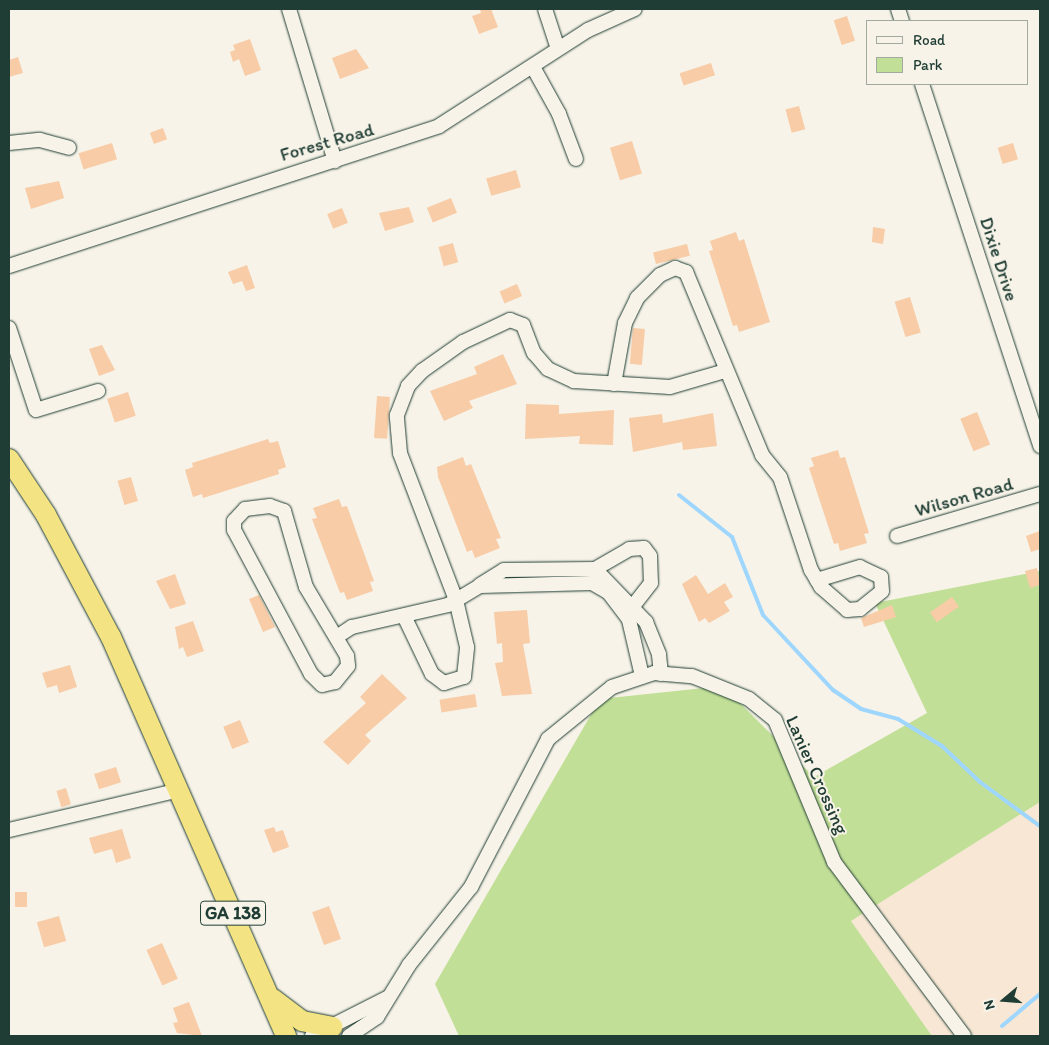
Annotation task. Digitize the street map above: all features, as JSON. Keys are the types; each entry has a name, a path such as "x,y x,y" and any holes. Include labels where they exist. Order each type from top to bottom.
{"highway":[{"name":"GA 138","path":"9,458 92,598 180,790 286,1036"},
{"path":"268,995 302,1021 340,1032"}],"street":[{"path":"289,9 335,161"},
{"path":"544,9 558,49"},
{"name":"Forest Road","path":"9,266 237,189 335,161 439,126 533,67 558,49 635,9"},
{"path":"533,67 560,114 576,159"},
{"name":"Dixie Drive","path":"922,85 1040,446"},
{"path":"9,143 40,140 69,148"},
{"path":"614,384 625,323 637,298 650,282 675,268 686,272 725,371 762,455 780,477 817,580"},
{"path":"405,618 423,663 444,683 456,683 464,677 468,663 456,600 400,454 397,415 408,386 438,358 510,320 523,325 534,353 559,377 614,384 670,388 725,371"},
{"path":"9,328 36,410 98,391"},
{"name":"Wilson Road","path":"897,536 1040,494"},
{"path":"270,506 284,511 306,587 338,636 348,666 335,682 322,685 311,674 234,530 234,521 245,509 270,506"},
{"path":"480,586 483,579 504,570 595,569 629,549 644,548 653,574 645,595 633,606"},
{"path":"595,569 633,606 654,640 661,674"},
{"path":"338,636 352,627 405,618 456,600 480,586 592,583 609,593 629,620 642,676"},
{"name":"Lanier Crossing","path":"312,1036 340,1032 387,998 472,887 548,739 592,699 642,676 661,674 692,676 748,699 775,720 834,862 964,1036"},
{"path":"9,830 180,790"}],"shaded area":[{"path":"1040,802 1040,1036 932,1036 851,921"}],"green space":[{"path":"1040,571 1040,802 851,921 932,1036 459,1036 435,984 600,699 723,686 814,777 927,713 875,603"}],"building":[{"path":"480,9 491,9 498,27 479,34 472,16 481,13"},
{"path":"847,16 855,41 842,45 834,20"},
{"path":"250,39 261,70 245,76 239,59 233,62 230,52 235,50 233,45"},
{"path":"356,49 369,68 340,79 332,58"},
{"path":"18,57 23,73 9,77 9,60"},
{"path":"711,63 715,75 684,86 680,73"},
{"path":"799,106 805,129 792,133 785,110"},
{"path":"163,128 167,139 154,144 150,133"},
{"path":"632,141 642,174 620,180 610,148"},
{"path":"112,143 117,159 83,169 79,153"},
{"path":"1013,143 1018,159 1003,164 998,148"},
{"path":"516,170 521,187 491,196 486,179"},
{"path":"59,181 64,198 31,209 25,188"},
{"path":"451,198 457,213 433,223 427,208"},
{"path":"409,207 414,222 385,231 379,213"},
{"path":"342,208 348,223 333,229 327,214"},
{"path":"873,227 885,229 883,244 872,242"},
{"path":"736,232 739,241 744,239 770,322 739,332 737,325 733,326 709,251 713,250 710,241"},
{"path":"453,243 458,262 444,266 439,247"},
{"path":"687,244 690,256 656,264 653,252"},
{"path":"247,265 255,288 246,291 242,281 233,284 228,272"},
{"path":"517,284 522,296 505,303 500,291"},
{"path":"910,297 921,332 906,337 895,302"},
{"path":"633,328 645,329 642,365 630,364"},
{"path":"102,345 115,370 99,376 89,349"},
{"path":"503,354 517,384 469,401 473,408 444,421 430,391 477,374 474,367"},
{"path":"128,392 136,416 115,423 107,399"},
{"path":"377,396 390,397 387,439 374,438"},
{"path":"526,404 559,405 559,414 614,410 613,445 579,444 580,436 525,439"},
{"path":"977,412 990,444 973,451 960,419"},
{"path":"713,413 717,446 683,450 682,442 633,452 629,418 662,414 663,423"},
{"path":"268,439 270,443 278,441 286,467 278,470 279,474 203,498 202,494 193,497 185,470 193,467 192,463"},
{"path":"838,450 840,458 845,457 869,533 864,534 867,543 840,551 838,543 834,544 809,468 814,466 811,458"},
{"path":"463,457 466,466 471,464 501,538 496,539 500,548 475,558 472,550 467,552 438,477 437,467"},
{"path":"131,477 138,501 124,505 118,481"},
{"path":"339,499 342,507 347,506 374,581 370,582 373,591 347,600 344,592 340,593 312,519 317,518 313,508"},
{"path":"1040,531 1040,549 1031,552 1026,536"},
{"path":"1037,568 1040,585 1030,588 1025,571"},
{"path":"175,574 186,604 170,609 156,581"},
{"path":"696,575 708,594 725,583 733,597 724,602 730,611 709,623 705,618 699,622 682,584"},
{"path":"259,595 275,627 263,632 249,599"},
{"path":"952,597 959,607 937,622 930,612"},
{"path":"892,605 896,617 864,627 861,618"},
{"path":"527,610 530,643 523,644 532,694 502,696 495,663 503,662 502,643 497,644 494,612"},
{"path":"193,621 204,651 187,657 183,647 179,649 175,627"},
{"path":"70,665 77,687 59,693 57,685 47,688 42,673"},
{"path":"382,674 407,698 365,735 371,741 348,765 323,742 366,703 360,697"},
{"path":"475,694 477,707 441,712 439,700"},
{"path":"240,720 249,742 232,749 223,727"},
{"path":"116,767 121,782 99,789 94,774"},
{"path":"66,788 71,804 61,807 56,791"},
{"path":"274,827 276,832 283,830 289,847 273,853 264,830"},
{"path":"122,829 131,858 116,863 112,849 94,854 89,838"},
{"path":"15,892 27,892 27,907 15,907"},
{"path":"329,906 341,939 324,945 312,912"},
{"path":"59,916 66,941 44,947 37,922"},
{"path":"162,943 178,979 162,986 146,950"},
{"path":"189,1002 202,1036 177,1033 173,1023 178,1022 173,1008"}],"waterway":[{"path":"679,495 732,537 763,615 833,690 861,709 898,719 942,746 980,782 1040,826"},
{"path":"1002,1026 1040,994"}]}
